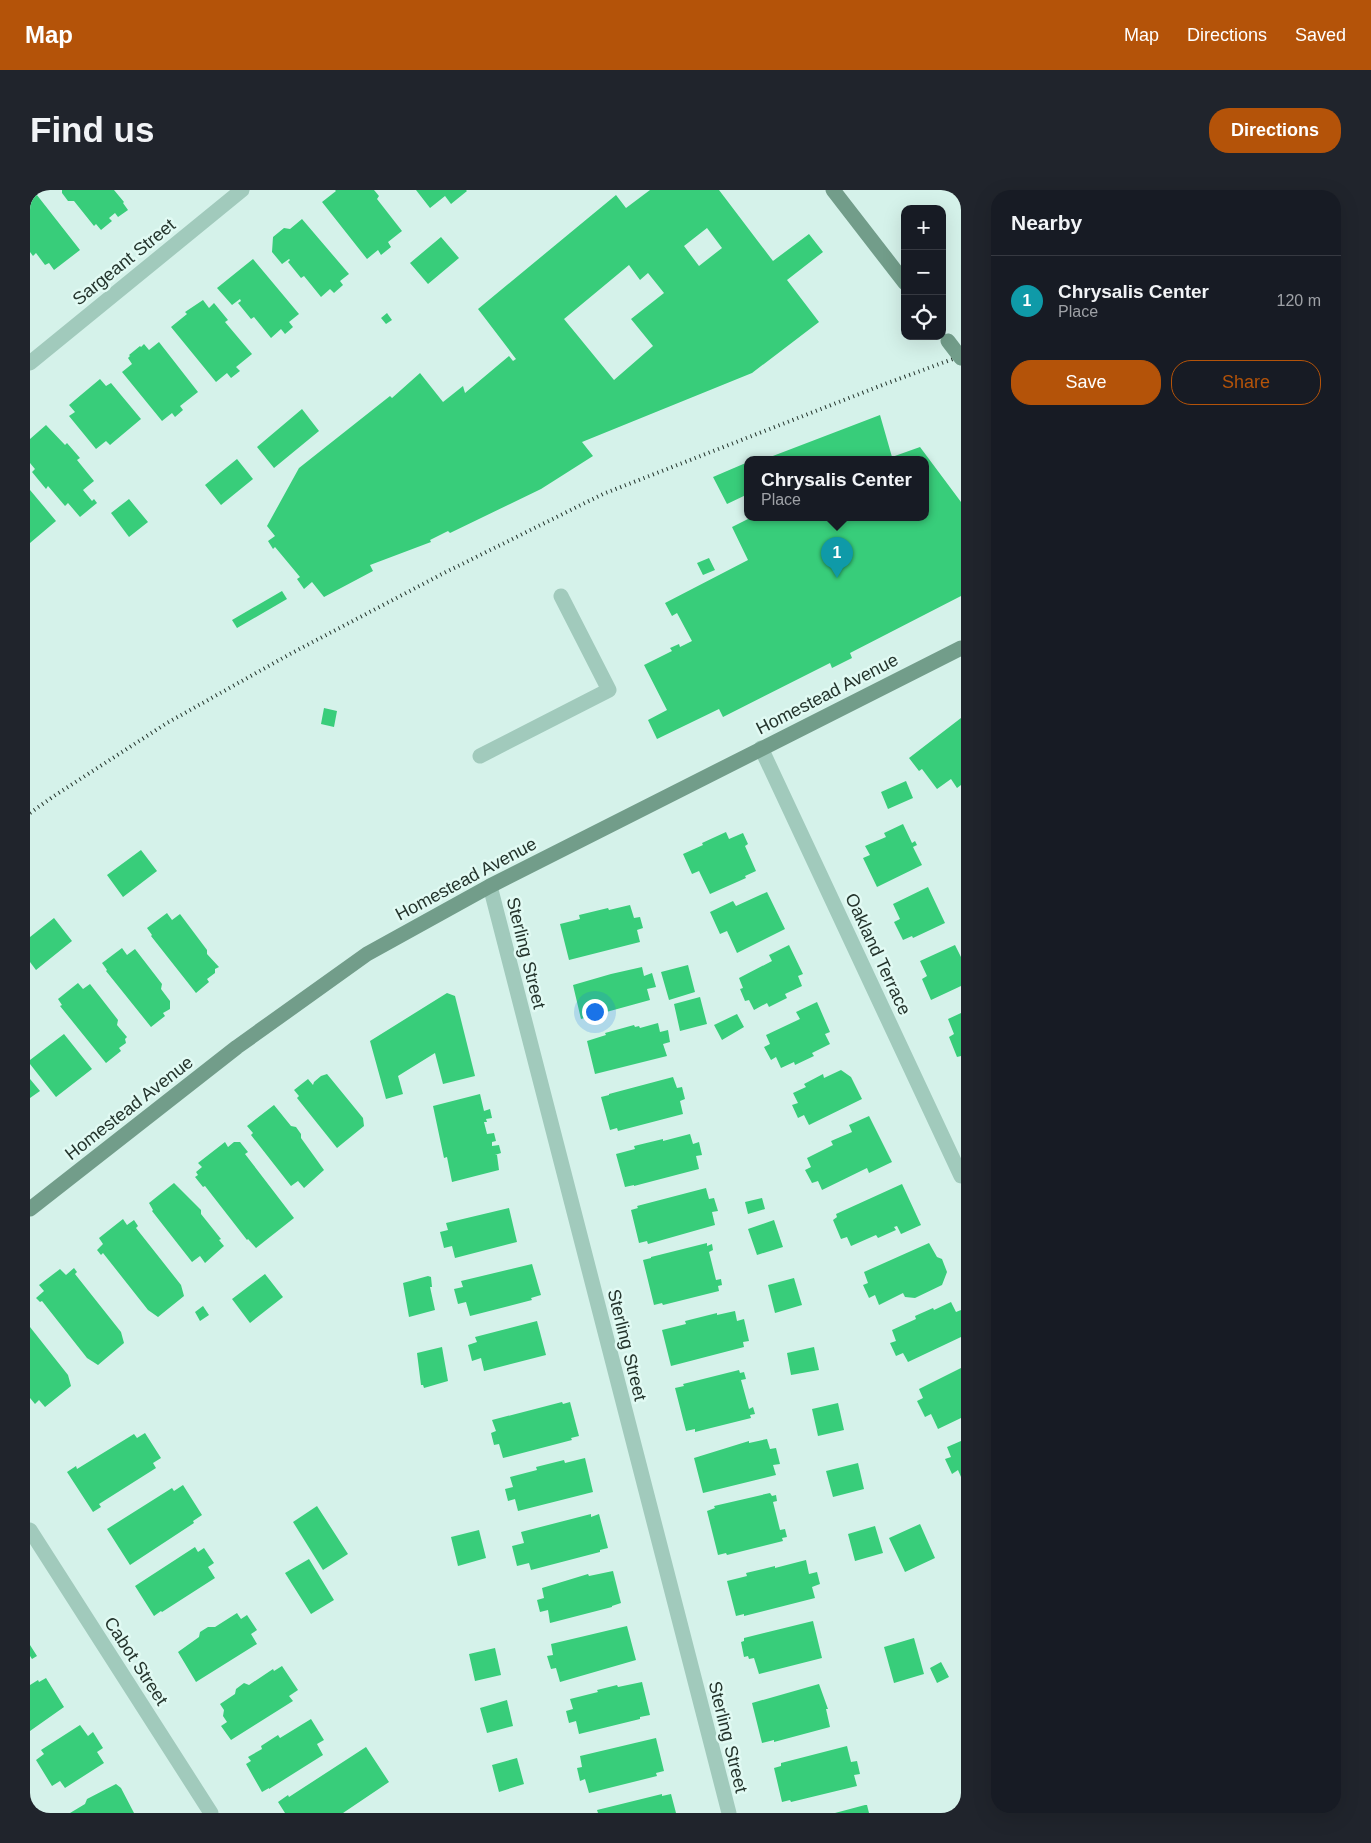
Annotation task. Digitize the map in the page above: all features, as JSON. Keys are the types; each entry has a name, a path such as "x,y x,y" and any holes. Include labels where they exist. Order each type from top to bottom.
{"main road":[{"path":"833,190 901,278"},
{"path":"946,338 961,358"},
{"name":"Homestead Avenue","path":"30,1209 237,1048 359,958 490,886 961,648"}],"street":[{"name":"Sargeant Street","path":"30,363 242,190"},
{"path":"480,756 609,690 561,596"},
{"name":"Oakland Terrace","path":"761,748 961,1176"},
{"name":"Sterling Street","path":"490,886 729,1813"},
{"name":"Cabot Street","path":"30,1530 211,1813"}],"building":[{"path":"33,190 80,250 54,270 49,263 45,265 36,253 33,256 30,252 30,193"},
{"path":"62,190 114,190 128,210 118,217 115,213 109,218 112,221 101,230 96,224 94,226 74,201 68,201"},
{"path":"335,190 374,190 379,196 377,199 402,231 388,242 391,247 381,255 378,250 367,259 322,202"},
{"path":"416,190 467,191 451,204 445,196 430,208"},
{"path":"650,190 719,190 773,261 809,234 823,252 787,280 819,322 752,373 582,442 593,456 541,489 450,533 448,531 430,540 431,542 370,565 373,571 324,597 312,582 304,589 297,579 300,577 275,547 273,549 268,541 275,536 267,526 299,468 390,396 392,398 420,373 443,402 463,386 465,393 509,356 513,361 516,359 478,309 616,195 626,208","holes":["707,228 722,248 699,266 684,246","629,265 640,280 648,273 664,293 631,319 653,346 614,380 564,319"]},
{"path":"302,219 349,274 340,281 343,285 334,293 330,289 321,297 304,276 301,278 288,262 289,259 282,264 272,252 273,237 284,228 290,229"},
{"path":"441,237 459,258 428,284 410,263"},
{"path":"253,259 299,314 289,322 293,327 285,334 281,329 271,338 254,317 251,319 238,303 241,301 240,299 232,305 217,288"},
{"path":"203,300 209,308 214,303 228,320 225,322 252,354 236,367 240,371 231,378 227,373 216,382 171,327 187,314 185,312"},
{"path":"387,313 392,320 386,324 381,318"},
{"path":"159,342 198,392 180,406 183,410 175,417 172,413 162,421 122,372 132,364 128,358 129,355 140,346 144,344 149,350"},
{"path":"100,379 106,386 111,383 141,419 110,445 106,441 96,449 69,416 75,412 69,405"},
{"path":"302,409 319,431 274,468 257,447"},
{"path":"880,415 892,456 773,456"},
{"path":"46,425 65,445 67,443 80,458 77,460 94,481 83,490 92,501 94,499 97,503 80,517 68,503 65,506 48,486 46,489 32,472 35,469 30,463 30,439"},
{"path":"920,447 927,456 895,456"},
{"path":"237,459 253,479 221,505 205,485"},
{"path":"929,459 961,502 961,596 850,653 852,658 832,668 830,663 723,717 719,709 657,739 648,720 667,710 644,665 672,651 670,648 679,644 680,647 692,641 677,613 672,616 665,603 748,560 732,527 744,521 929,521"},
{"path":"744,464 744,496 727,504 713,477"},
{"path":"30,490 56,521 30,543"},
{"path":"129,499 148,522 129,537 111,513"},
{"path":"709,558 715,570 703,575 697,563"},
{"path":"282,591 287,599 237,628 232,620"},
{"path":"324,708 337,711 334,727 321,724"},
{"path":"961,718 961,785 957,788 951,779 937,789 922,769 919,771 909,758"},
{"path":"906,781 913,798 888,809 881,792"},
{"path":"903,824 912,843 915,841 917,845 913,847 922,865 877,887 863,858 870,855 865,846 886,837 884,833"},
{"path":"726,832 729,839 743,833 748,844 745,846 756,871 745,876 746,878 710,894 699,871 692,874 683,854"},
{"path":"141,850 157,871 123,897 107,875"},
{"path":"928,887 945,923 913,938 912,936 903,940 894,922 900,919 893,904"},
{"path":"767,892 785,929 737,953 727,931 720,934 710,912 733,901 736,906"},
{"path":"630,905 634,918 640,917 643,928 637,930 640,942 569,960 560,924 580,919 579,915"},
{"path":"167,913 172,920 180,914 207,950 207,954 219,967 207,979 209,982 196,993 151,936 147,928"},
{"path":"54,918 72,941 36,970 30,962 30,937"},
{"path":"789,945 803,974 798,976 802,986 785,994 787,998 769,1007 767,1003 754,1010 749,1000 745,1001 740,989 743,988 739,978 772,961 769,955"},
{"path":"955,945 961,957 961,986 931,1000 922,979 927,976 920,961"},
{"path":"122,948 127,955 135,949 162,984 161,989 170,1001 170,1009 163,1013 165,1016 151,1027 106,971 102,963"},
{"path":"688,965 695,992 669,1000 661,972"},
{"path":"642,967 644,976 652,973 656,987 647,989 650,1000 581,1019 573,985"},
{"path":"78,983 83,989 90,984 118,1020 117,1025 127,1037 125,1039 126,1043 119,1048 121,1051 106,1063 60,1006 62,1005 58,999"},
{"path":"447,993 455,996 475,1076 443,1084 435,1053 398,1076 403,1094 386,1099 370,1041"},
{"path":"700,997 707,1024 680,1031 674,1004"},
{"path":"817,1002 830,1032 825,1034 830,1044 812,1053 814,1056 795,1065 794,1062 781,1068 776,1057 771,1060 764,1047 770,1044 766,1035 800,1019 796,1012"},
{"path":"961,1013 961,1056 957,1057 949,1037 954,1034 948,1019"},
{"path":"737,1014 744,1027 722,1040 714,1025"},
{"path":"658,1023 660,1032 668,1030 670,1042 663,1044 667,1056 595,1074 587,1041 606,1035 605,1033 634,1025 640,1028"},
{"path":"64,1034 92,1069 56,1097 30,1064 30,1060"},
{"path":"841,1070 851,1077 862,1099 809,1125 804,1115 798,1118 792,1105 798,1103 793,1093 806,1087 804,1084 823,1074 824,1078"},
{"path":"327,1074 363,1118 364,1126 337,1148 297,1098 299,1096 294,1090 308,1079 313,1085 321,1076"},
{"path":"673,1077 677,1088 682,1087 685,1099 680,1101 683,1114 618,1131 617,1128 610,1130 601,1097"},
{"path":"30,1079 40,1091 30,1098"},
{"path":"480,1094 484,1111 490,1109 492,1118 486,1119 487,1122 484,1122 487,1134 494,1133 496,1141 492,1142 492,1146 499,1145 501,1153 495,1155 497,1155 499,1170 452,1182 447,1157 444,1158 433,1106"},
{"path":"274,1105 291,1126 296,1127 301,1134 301,1138 324,1170 304,1188 298,1181 291,1186 251,1135 253,1133 247,1126"},
{"path":"869,1116 892,1162 869,1173 867,1168 822,1190 818,1181 812,1183 805,1170 811,1167 807,1158 833,1145 831,1141 852,1132 849,1125"},
{"path":"690,1134 693,1144 699,1142 702,1155 696,1156 699,1169 625,1187 616,1154 635,1149 634,1146"},
{"path":"225,1142 228,1147 234,1142 240,1142 248,1152 245,1154 294,1218 256,1248 247,1240 205,1186 203,1187 195,1177 198,1175 196,1172 202,1167 198,1163"},
{"path":"174,1183 201,1210 201,1214 221,1239 219,1240 224,1246 205,1263 200,1256 192,1262 152,1211 149,1203"},
{"path":"902,1184 921,1225 901,1234 897,1226 894,1227 896,1230 878,1238 876,1235 851,1246 847,1237 841,1239 833,1220 837,1217 836,1214"},
{"path":"706,1188 709,1199 714,1198 718,1211 712,1212 715,1225 648,1244 647,1241 639,1243 631,1210 638,1208 637,1206"},
{"path":"762,1198 765,1209 748,1214 745,1202"},
{"path":"509,1208 517,1242 455,1258 452,1246 444,1248 440,1232 448,1230 446,1223"},
{"path":"123,1219 127,1225 134,1220 138,1226 136,1228 181,1285 184,1296 158,1317 148,1310 103,1253 101,1255 97,1250 103,1244 99,1238"},
{"path":"774,1220 783,1247 757,1255 748,1229"},
{"path":"707,1243 707,1246 712,1244 713,1250 709,1252 716,1280 721,1279 722,1285 718,1286 719,1291 663,1305 662,1303 654,1305 643,1260"},
{"path":"929,1243 937,1257 942,1259 947,1272 942,1285 915,1298 905,1297 903,1293 879,1305 875,1295 869,1298 863,1285 868,1283 864,1272"},
{"path":"532,1264 541,1295 531,1298 532,1300 470,1316 466,1302 458,1304 454,1289 463,1287 461,1281"},
{"path":"74,1268 77,1272 75,1274 121,1332 124,1343 98,1365 87,1358 42,1301 40,1302 36,1298 44,1291 39,1285 60,1269 66,1275"},
{"path":"265,1274 283,1297 250,1323 232,1299"},
{"path":"428,1276 431,1277 432,1287 430,1287 435,1310 409,1317 403,1283"},
{"path":"794,1278 802,1305 775,1313 768,1285"},
{"path":"951,1302 956,1312 961,1310 961,1337 908,1362 903,1353 896,1356 890,1343 896,1341 892,1330 916,1319 915,1316"},
{"path":"203,1306 209,1315 200,1321 195,1312"},
{"path":"735,1311 737,1321 744,1319 749,1341 743,1342 744,1347 671,1366 662,1330 686,1324 685,1321 717,1313 717,1315"},
{"path":"537,1321 546,1355 484,1371 481,1358 472,1361 468,1345 477,1342 475,1337"},
{"path":"30,1327 68,1375 71,1386 45,1407 39,1400 35,1404 30,1398"},
{"path":"442,1347 448,1381 424,1388 421,1385 417,1353"},
{"path":"814,1347 819,1370 791,1375 787,1353"},
{"path":"961,1368 961,1418 938,1429 931,1414 925,1417 917,1401 923,1398 919,1389"},
{"path":"739,1370 740,1373 744,1372 746,1379 741,1380 749,1409 753,1407 755,1414 750,1415 751,1418 695,1432 695,1429 686,1431 675,1388 684,1386 683,1384"},
{"path":"562,1402 563,1404 570,1402 579,1436 571,1438 572,1440 503,1458 499,1444 494,1445 491,1433 496,1431 492,1420"},
{"path":"838,1403 844,1430 818,1436 812,1409"},
{"path":"145,1433 161,1458 153,1463 156,1468 99,1504 101,1507 93,1512 67,1472 76,1466 77,1469 134,1434 137,1438"},
{"path":"767,1439 770,1449 776,1448 780,1464 773,1465 776,1475 703,1493 694,1458 749,1441 749,1443"},
{"path":"961,1441 961,1477 958,1470 952,1474 945,1459 951,1457 947,1447"},
{"path":"585,1458 593,1492 518,1511 515,1499 508,1501 505,1489 513,1487 510,1477 537,1470 536,1467 564,1460 565,1463"},
{"path":"858,1463 864,1489 833,1497 826,1471"},
{"path":"183,1485 202,1515 193,1521 194,1523 130,1565 107,1529 172,1488 174,1491"},
{"path":"770,1493 772,1496 776,1495 777,1501 773,1502 780,1530 785,1529 787,1537 782,1538 783,1541 727,1555 726,1553 718,1555 707,1511 715,1508 714,1506"},
{"path":"317,1506 348,1554 323,1570 293,1522"},
{"path":"591,1514 591,1517 599,1514 608,1548 600,1550 600,1552 531,1570 529,1563 517,1566 512,1546 524,1543 521,1532"},
{"path":"920,1524 935,1558 905,1572 889,1538"},
{"path":"875,1526 883,1553 855,1561 848,1534"},
{"path":"479,1530 486,1558 458,1566 451,1537"},
{"path":"195,1547 198,1552 204,1548 214,1563 208,1567 215,1578 154,1616 135,1586"},
{"path":"309,1559 334,1600 311,1614 285,1573"},
{"path":"806,1560 809,1574 817,1572 820,1584 812,1587 815,1598 744,1616 744,1614 736,1616 727,1581 747,1576 746,1573"},
{"path":"613,1571 621,1603 550,1623 548,1610 540,1612 537,1600 544,1598 542,1588 588,1574 589,1576"},
{"path":"237,1613 241,1619 247,1615 257,1630 251,1634 257,1644 196,1682 178,1652 199,1637 200,1632 208,1627 215,1627"},
{"path":"813,1621 822,1658 759,1674 754,1658 744,1657 741,1642 744,1641 744,1638"},
{"path":"627,1626 636,1660 560,1682 556,1668 551,1669 547,1656 553,1655 551,1644"},
{"path":"914,1638 924,1674 894,1683 884,1647"},
{"path":"30,1645 37,1656 32,1659 30,1656"},
{"path":"495,1648 501,1675 475,1681 469,1654"},
{"path":"941,1662 949,1677 937,1683 930,1668"},
{"path":"282,1666 298,1690 289,1696 293,1701 231,1740 221,1726 227,1722 223,1716 224,1710 220,1704 235,1694 236,1689 244,1683 249,1685 273,1669 274,1671"},
{"path":"46,1678 64,1707 30,1731 30,1685"},
{"path":"642,1682 650,1715 579,1734 576,1721 569,1723 566,1711 573,1709 570,1699 617,1685 618,1687"},
{"path":"819,1684 828,1709 826,1709 830,1727 774,1742 774,1740 762,1743 752,1703"},
{"path":"507,1700 513,1726 487,1733 480,1708"},
{"path":"311,1719 324,1740 317,1744 323,1755 262,1792 246,1764 251,1761 248,1757 262,1749 261,1746 278,1735 280,1738"},
{"path":"80,1725 88,1736 93,1732 103,1748 97,1752 104,1763 65,1788 60,1781 52,1786 36,1760 44,1754 41,1750"},
{"path":"656,1738 664,1771 656,1773 657,1776 589,1793 585,1779 580,1781 577,1768 582,1767 580,1756"},
{"path":"847,1746 851,1762 857,1761 860,1774 854,1775 857,1786 791,1802 790,1800 782,1802 774,1768 781,1766 781,1763"},
{"path":"366,1747 389,1782 343,1813 285,1813 278,1802 288,1795 289,1797"},
{"path":"517,1758 524,1784 499,1792 492,1765"},
{"path":"116,1784 121,1788 134,1813 70,1813 85,1804 87,1799"},
{"path":"662,1794 662,1796 671,1794 676,1813 598,1813 597,1810"},
{"path":"867,1805 869,1813 835,1813"}],"railway":[{"path":"30,813 167,723 290,654 444,573 603,494 961,356"}],"place":[{"name":"Chrysalis Center","path":"837,578"}]}
